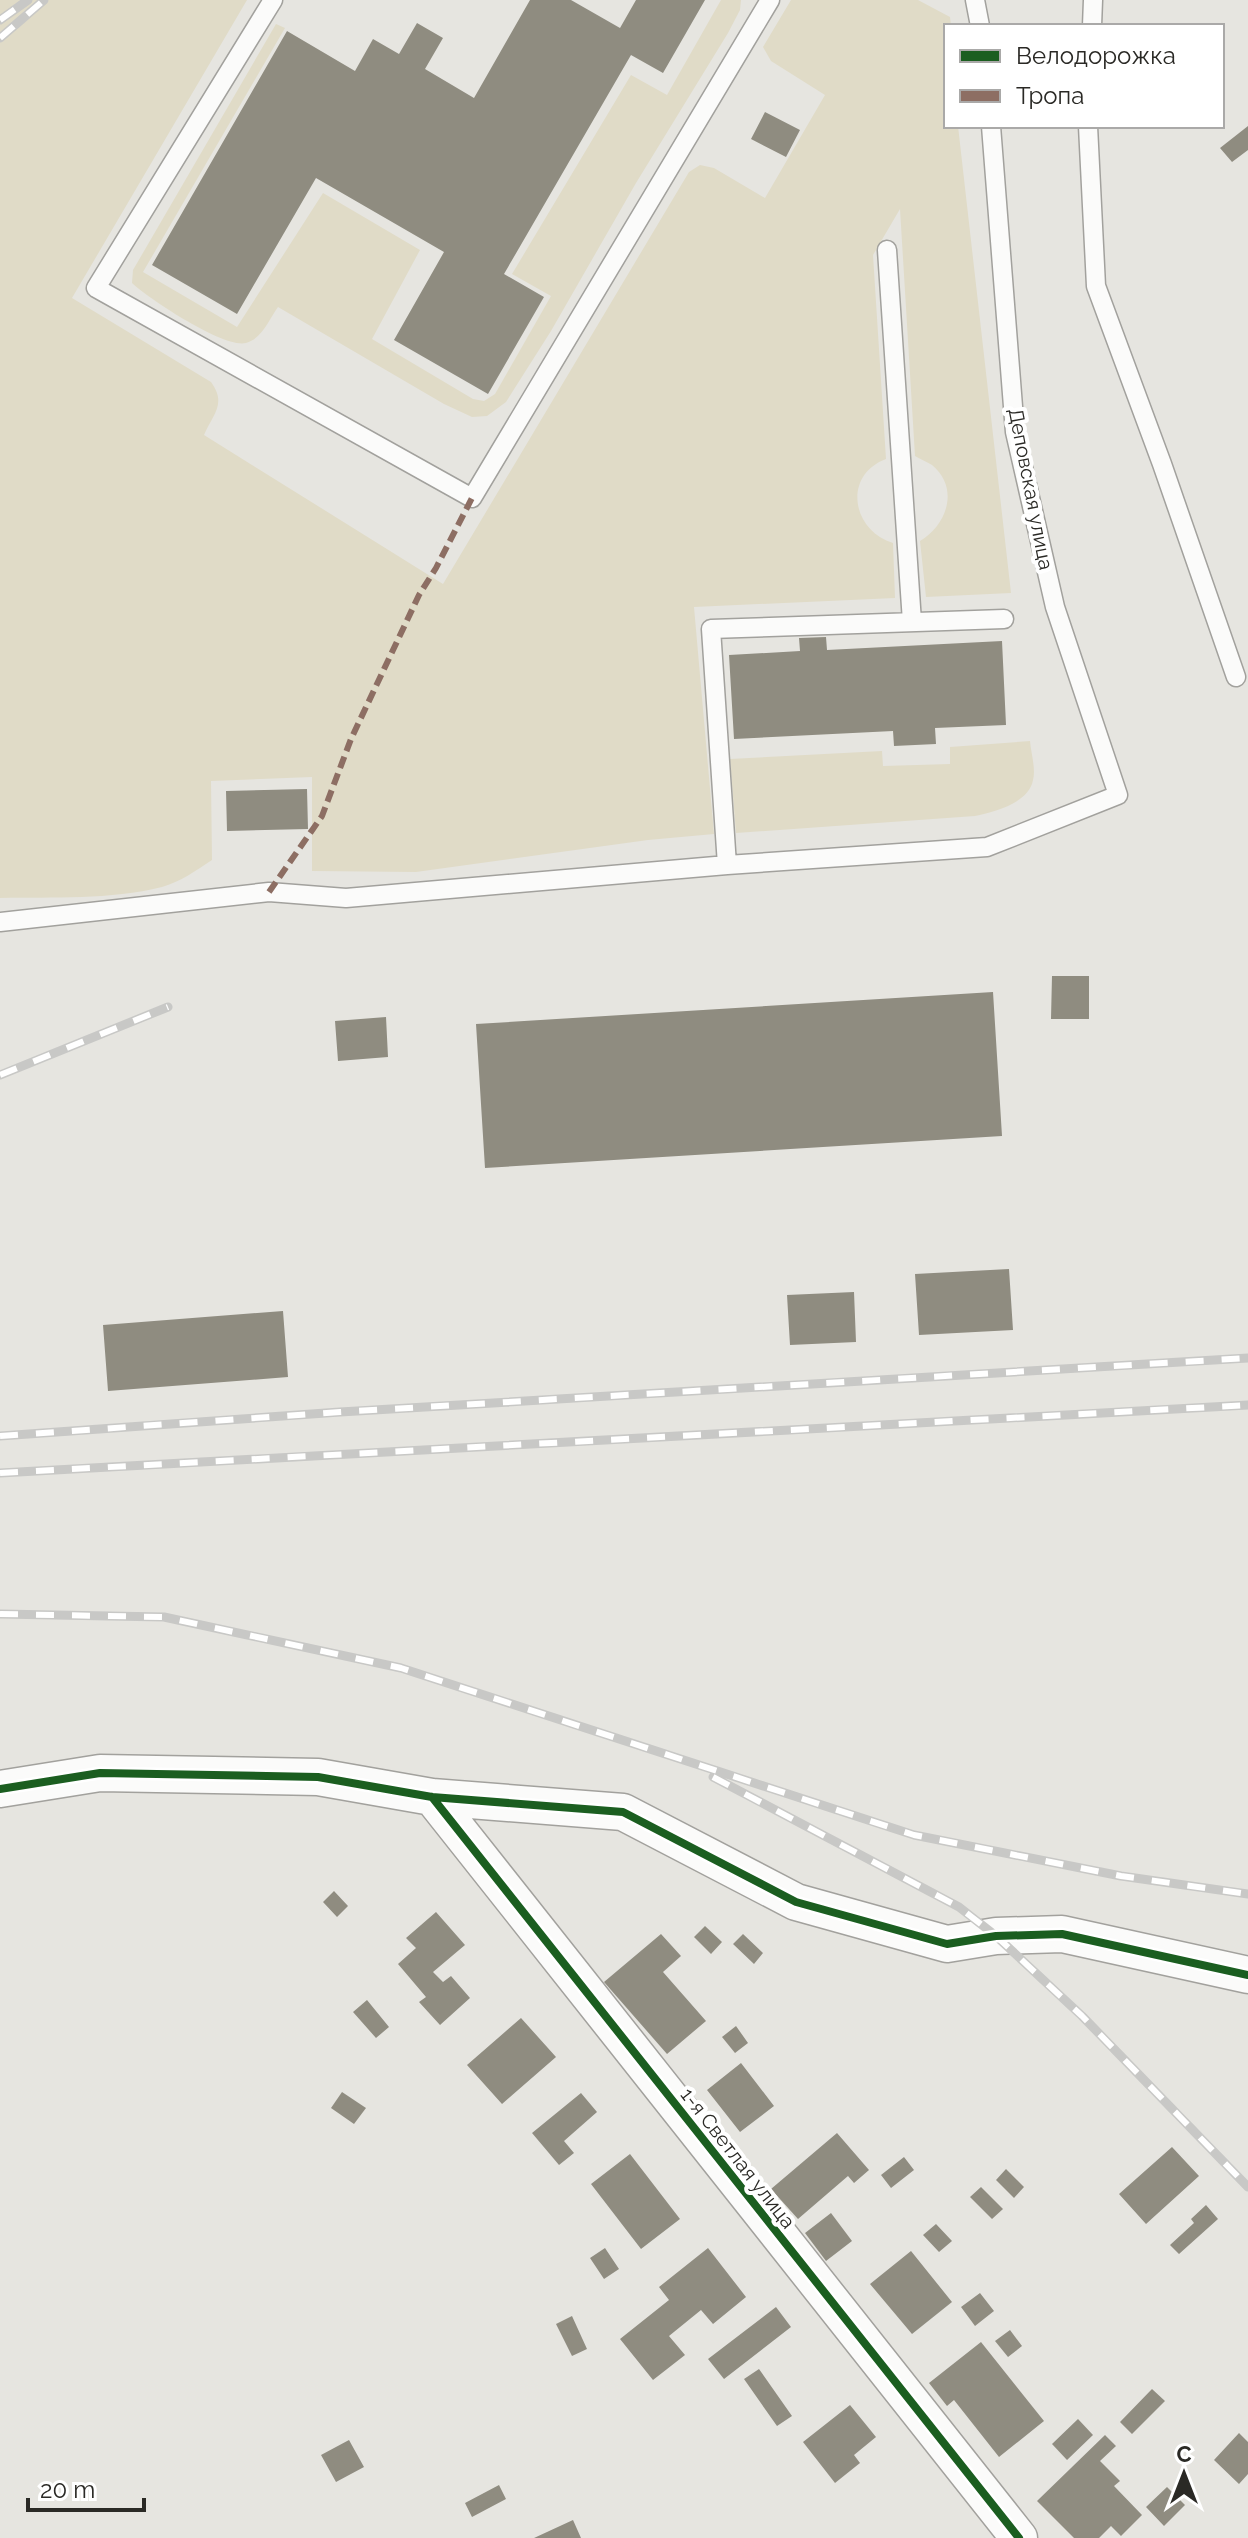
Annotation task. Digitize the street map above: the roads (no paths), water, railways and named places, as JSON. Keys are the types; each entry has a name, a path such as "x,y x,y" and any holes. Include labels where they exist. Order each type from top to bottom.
{"street":[{"path":"0,1789 100,1773 318,1777 432,1797 623,1812 796,1902 947,1944 996,1936 1062,1934 1248,1975"},
{"name":"1-я Светлая улица","path":"432,1797 1019,2538"}],"lane":[{"path":"273,0 96,288 472,498 770,0"},
{"path":"975,0 980,24"},
{"path":"1092,24 1093,0"},
{"name":"Деповская улица","path":"727,865 987,847 1118,795 1055,607 1015,432 991,128"},
{"path":"1088,128 1096,286 1236,677"},
{"path":"887,250 912,622"},
{"path":"0,922 269,892 346,898 727,865 711,629 1004,619"}],"railway":[{"path":"0,20 28,0"},
{"path":"0,38 44,0"},
{"path":"0,1075 168,1007"},
{"path":"0,1436 340,1412 1248,1358"},
{"path":"0,1473 1248,1405"},
{"path":"0,1614 164,1617 401,1668 914,1835 1121,1876 1248,1894"},
{"path":"713,1777 959,1907 996,1936 1082,2016 1248,2187"}]}
